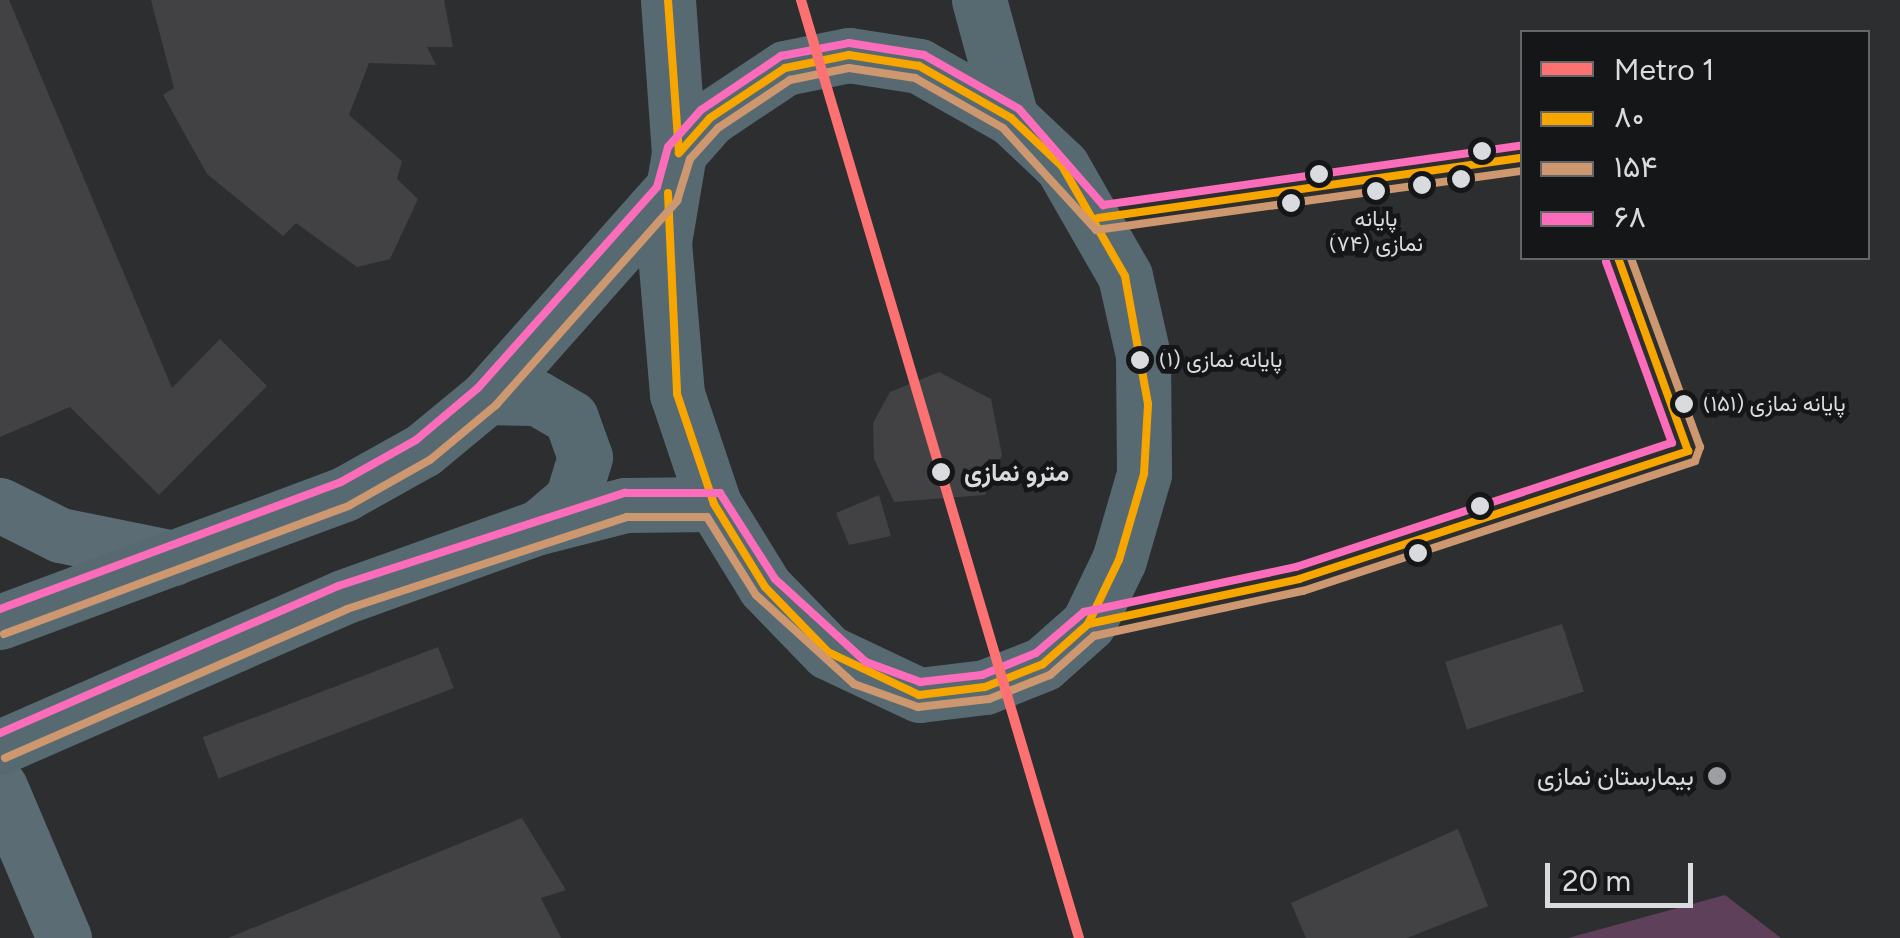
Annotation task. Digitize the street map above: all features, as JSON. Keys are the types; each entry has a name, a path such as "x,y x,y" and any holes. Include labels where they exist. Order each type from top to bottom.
{"main road":[{"path":"0,622 346,493 423,450 487,396 674,173 710,118 785,68 849,55 918,66 1012,118 1098,218 1125,276 1143,354 1144,474 1088,624 1043,664 985,688 920,694 828,652 765,588 714,504 674,379 674,173 668,0"},
{"path":"979,0 1012,118"},
{"path":"487,396 537,398 572,418 586,456 572,499 539,527"},
{"path":"16,740 343,597 539,527 625,505 714,504"},
{"path":"0,505 60,535 174,558"},
{"path":"0,787 64,938"}],"shaded area":[{"path":"1725,895 1781,938 1568,938"}],"building":[{"path":"0,0 9,0 172,388 220,339 267,386 159,495 70,407 0,437"},
{"path":"151,0 444,0 453,47 427,47 436,65 369,63 349,115 402,161 397,179 418,199 390,259 357,267 296,223 283,236 207,174 163,95 174,88"},
{"path":"939,372 991,399 1002,455 985,495 894,502 874,459 873,423 890,392"},
{"path":"879,495 891,536 849,545 836,513"},
{"path":"1562,624 1584,692 1467,730 1445,662"},
{"path":"438,647 454,688 219,778 203,737"},
{"path":"522,818 566,890 541,898 561,938 228,938"},
{"path":"1458,829 1488,906 1407,938 1306,938 1291,903"}],"metro line":[{"name":"1","path":"801,0 1079,938"}],"transit line":[{"name":"۸۰","path":"668,0 679,153"},
{"name":"۶۸","path":"0,609 341,482 416,440 478,388 657,187 668,147 701,110 781,56 849,43 924,55 1019,109 1103,205 1520,146"},
{"name":"۸۰","path":"668,193 677,394 714,504 765,587 828,652 919,695 985,687 1043,664 1088,624 1119,560 1144,474 1148,404 1125,276 1062,166 1011,118 919,66 849,55 785,68 710,118 679,153"},
{"name":"۱۵۴","path":"4,634 350,505 430,460 496,405 677,201 690,159 718,128 790,80 849,68 915,78 1003,128 1096,230 1520,171"},
{"name":"۸۰","path":"1098,218 1520,158"},
{"name":"۸۰","path":"1088,624 1299,579 1688,451 1619,260"},
{"name":"۱۵۴","path":"5,758 347,609 627,517 707,517 756,595 854,684 918,707 989,699 1050,675 1094,636 1303,591 1695,461 1700,447 1632,260"},
{"name":"۶۸","path":"0,733 338,586 625,493 720,493 775,579 866,662 920,682 982,675 1036,653 1084,612 1296,567 1672,443 1606,262"}],"place":[{"name":"پایانه نمازی (۷۴)","path":"1376,191"},
{"name":"پایانه نمازی (۱)","path":"1140,360"},
{"name":"پایانه نمازی (۱۵۱)","path":"1684,404"},
{"name":"مترو نمازی","path":"941,472"},
{"name":"بیمارستان نمازی","path":"1717,776"}]}
